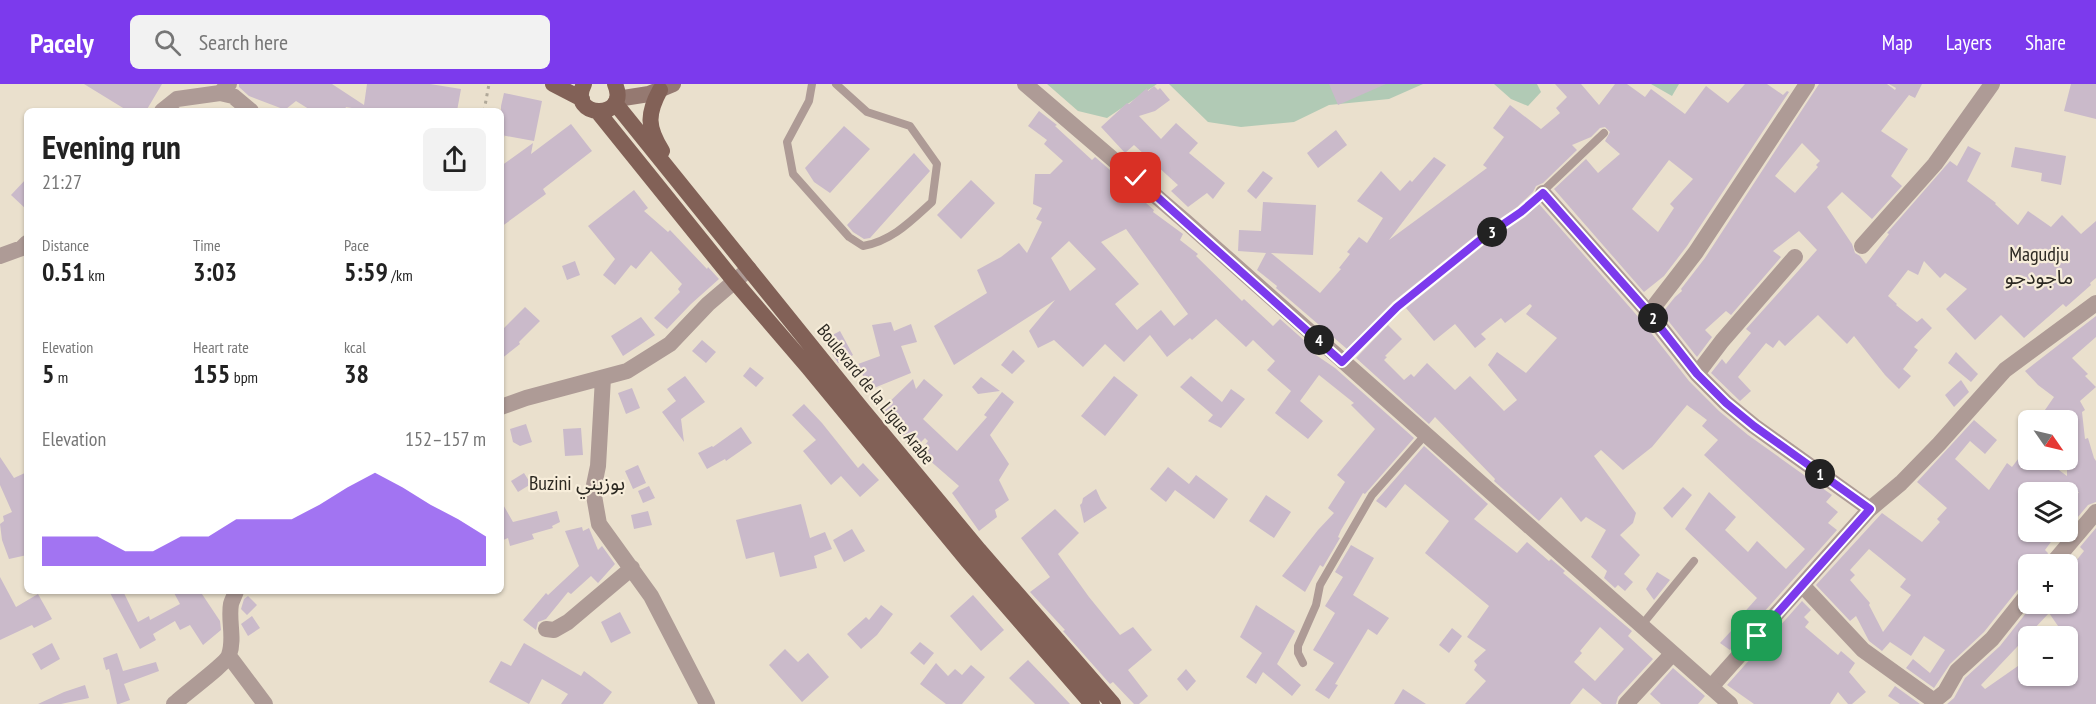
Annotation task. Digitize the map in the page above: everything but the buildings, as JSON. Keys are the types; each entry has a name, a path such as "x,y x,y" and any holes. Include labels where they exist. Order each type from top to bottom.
{"main road":[{"name":"Boulevard de la Ligue Arabe","path":"554,84 583,92 588,109 598,112 735,282 808,367 855,413"},
{"path":"598,112 608,110 616,95 649,94 666,87"},
{"path":"666,87 650,112 651,128 656,142 679,180"},
{"name":"Boulevard de la Ligue Arabe","path":"616,95 855,413 973,555 1072,668 1113,704"},
{"name":"Boulevard de la Ligue Arabe","path":"1072,668 1092,704"}],"street":[{"path":"1025,84 1185,221 1720,698 1802,585 1870,509 1901,483 1939,444 2005,370 2096,303"},
{"path":"1649,313 1696,252 1807,84"},
{"path":"1862,246 1935,164 1992,84"},
{"path":"166,108 177,99 225,88 247,108"},
{"path":"1543,193 1649,313 1697,374 1726,403 1754,426 1870,509"},
{"path":"0,256 24,246"},
{"path":"1697,374 1722,341 1795,257"},
{"path":"504,406 627,371 660,351 708,304 749,269"},
{"path":"603,378 598,466 593,490 599,524 651,596 707,704"},
{"path":"2060,554 2096,512"},
{"path":"546,629 554,630 568,622 632,568"},
{"path":"1802,585 1863,650 1934,701 1945,693 1957,671 1992,639 2018,606"},
{"path":"174,704 208,674 218,669 229,656 231,604 235,594"},
{"path":"1626,704 1672,654"},
{"path":"229,656 265,704"}],"lane":[{"path":"812,84 809,101 787,142 793,174 849,237 863,246 897,234 932,202 937,164 910,126 867,112 836,84"},
{"path":"1342,362 1397,307 1480,240 1521,212 1604,133"},
{"path":"1303,663 1298,653 1298,646 1316,605 1320,585 1372,495 1426,434"},
{"path":"1641,626 1694,561"}],"path":[{"path":"484,108 489,84"}],"green space":[{"path":"1047,84 1157,84 1107,118 1078,111"},
{"path":"1169,84 1423,84 1389,99 1329,105 1294,122 1241,127 1208,122"},
{"path":"1494,84 1537,84 1541,92 1528,106 1511,99"},
{"path":"1651,84 1679,84 1672,96"}],"district":[{"name":"Magudju ماجودجو","path":"2039,266"},
{"name":"Buzini بوزيني","path":"577,483"}],"route":[{"path":"1136,178 1342,362 1397,307 1543,193 1649,313 1697,374 1726,403 1754,426 1870,509 1757,636"}]}
